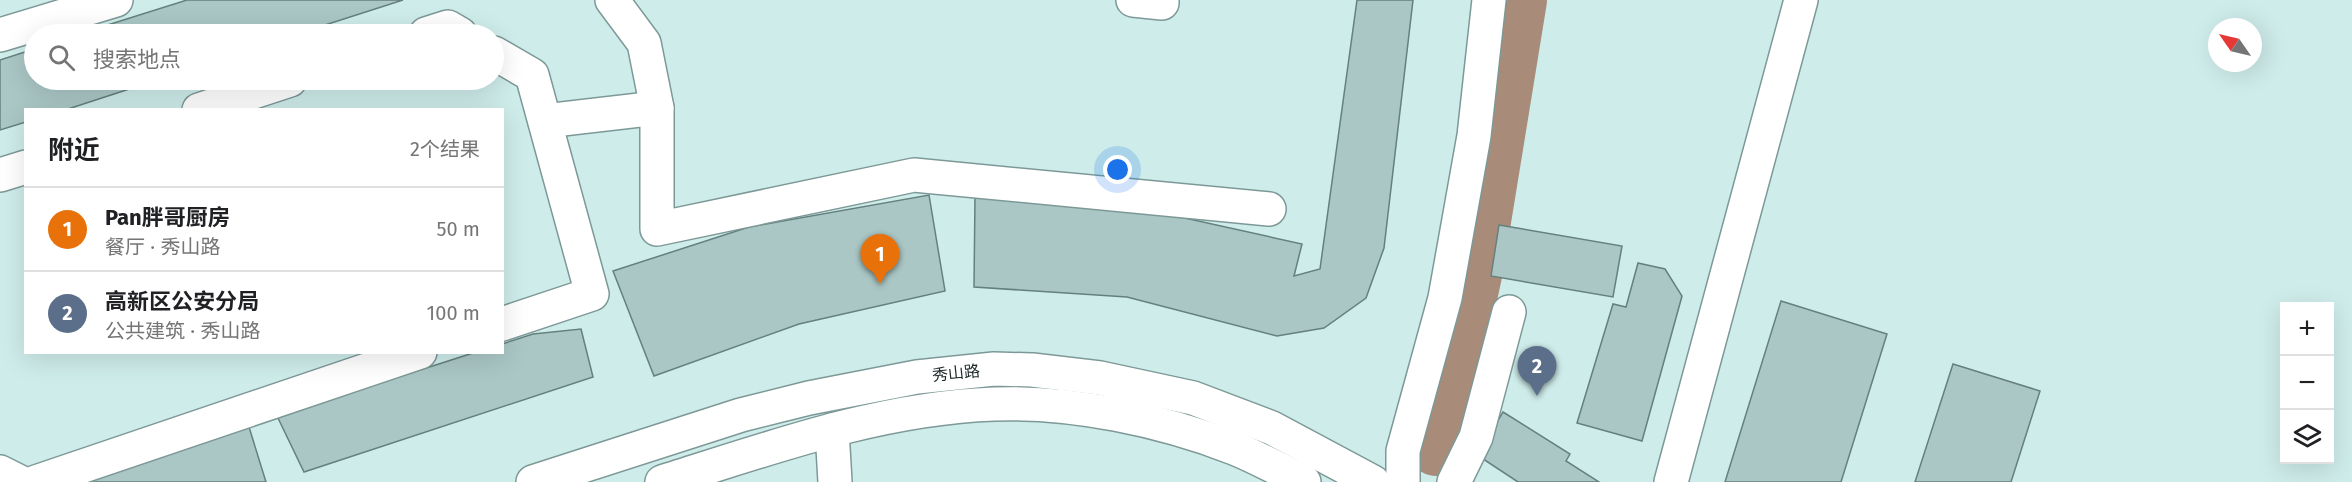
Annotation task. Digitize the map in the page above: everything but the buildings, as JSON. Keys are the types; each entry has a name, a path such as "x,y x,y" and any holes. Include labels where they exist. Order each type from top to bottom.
{"street":[{"path":"36,24 116,0"},
{"path":"612,0 644,43 657,108 657,229 914,176 1269,209"},
{"path":"1133,0 1162,3 1162,0"},
{"path":"1403,482 1403,451 1447,286 1474,136 1489,0"},
{"path":"1671,482 1801,0"},
{"path":"0,35 24,28"},
{"path":"504,59 532,75 592,294 504,323"},
{"path":"205,108 260,90"},
{"path":"545,121 657,108"},
{"path":"0,175 24,168"},
{"path":"1455,482 1476,437 1509,312"},
{"path":"36,482 414,354"},
{"name":"秀山路","path":"532,482 741,416 809,398 917,377 994,369 1032,370 1100,378 1193,398 1272,428 1373,482"},
{"name":"秀山路","path":"662,482 832,430 889,417 959,406 995,404 1063,408 1126,417 1183,431 1235,448 1304,482"},
{"path":"832,430 835,482"},
{"path":"0,472 20,482"}],"waterway":[{"path":"1436,447 1474,270 1518,0"}],"place":[{"name":"Pan胖哥厨房","path":"880,284"},
{"name":"高新区公安分局","path":"1537,396"}]}
